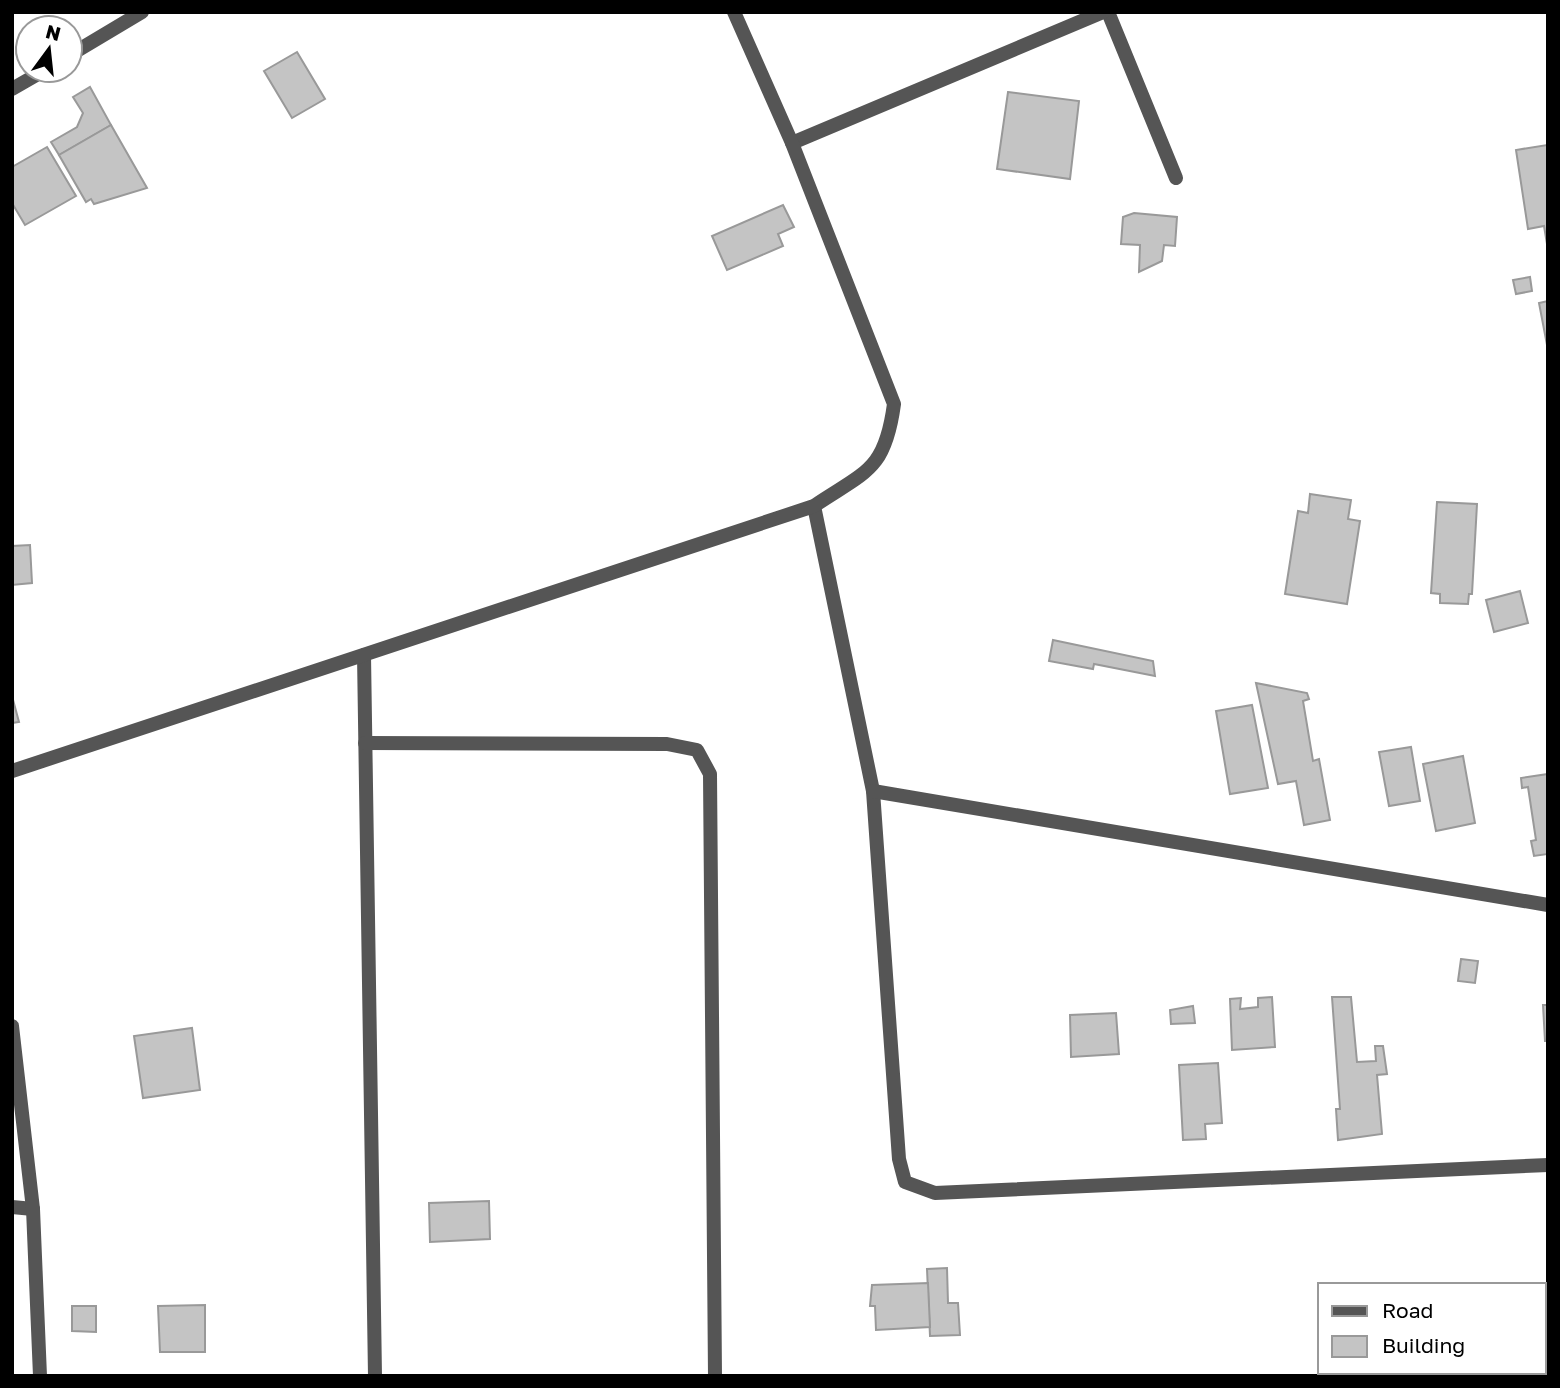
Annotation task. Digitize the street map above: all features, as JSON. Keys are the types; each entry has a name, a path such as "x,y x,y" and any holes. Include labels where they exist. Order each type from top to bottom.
{"street":[{"path":"84,47 142,12"},
{"path":"12,771 814,506 875,465 890,435 894,404 792,143 734,12"},
{"path":"792,143 1102,12"},
{"path":"1108,12 1175,178"},
{"path":"814,506 873,791 899,1159 905,1182 935,1193 1548,1165"},
{"path":"364,655 375,1376"},
{"path":"365,743 667,744 697,750 710,774 715,1376"},
{"path":"873,791 1548,905"},
{"path":"12,1026 33,1209 40,1376"},
{"path":"12,1207 33,1209"}],"building":[{"path":"297,52 325,99 292,118 264,71"},
{"path":"90,87 111,125 59,155 51,142 77,127 83,113 73,97"},
{"path":"1008,92 1079,101 1070,179 997,169"},
{"path":"111,125 147,188 94,204 91,199 86,202 59,155"},
{"path":"1547,145 1547,244 1544,226 1528,229 1516,150"},
{"path":"47,147 76,196 25,225 12,203 12,167"},
{"path":"783,205 794,227 778,234 783,246 727,270 712,236"},
{"path":"1134,213 1177,217 1175,246 1164,245 1162,261 1139,272 1140,245 1121,244 1123,217"},
{"path":"1530,277 1532,291 1516,294 1513,280"},
{"path":"1548,301 1548,345 1547,345 1539,303"},
{"path":"1310,494 1351,500 1348,519 1360,521 1347,604 1285,594 1298,511 1308,513"},
{"path":"1437,502 1477,504 1472,594 1469,594 1468,604 1440,603 1440,594 1431,593"},
{"path":"30,545 32,583 12,585 12,546"},
{"path":"1520,591 1528,623 1494,632 1486,600"},
{"path":"1053,640 1153,661 1155,676 1094,664 1093,669 1049,661"},
{"path":"1256,683 1307,693 1309,699 1303,701 1313,761 1319,759 1330,820 1304,825 1296,781 1278,784"},
{"path":"12,696 19,722 12,723"},
{"path":"1252,705 1268,788 1230,794 1216,711"},
{"path":"1411,747 1420,801 1389,806 1379,752"},
{"path":"1463,756 1475,823 1436,831 1423,764"},
{"path":"1548,774 1548,854 1534,856 1531,841 1536,840 1528,787 1522,788 1521,778"},
{"path":"1461,959 1478,961 1475,983 1458,981"},
{"path":"1272,997 1275,1047 1232,1050 1230,999 1241,998 1240,1009 1258,1007 1258,998"},
{"path":"1332,997 1351,997 1357,1062 1376,1061 1375,1046 1383,1046 1387,1074 1377,1075 1382,1134 1338,1140 1336,1109 1340,1109"},
{"path":"1543,1005 1548,1005 1548,1041 1545,1041"},
{"path":"1193,1006 1195,1023 1171,1024 1170,1010"},
{"path":"1116,1013 1119,1054 1071,1057 1070,1015"},
{"path":"192,1028 200,1090 143,1098 134,1036"},
{"path":"1218,1063 1222,1123 1205,1124 1206,1139 1183,1140 1179,1065"},
{"path":"489,1201 490,1239 430,1242 429,1203"},
{"path":"947,1268 948,1303 958,1303 960,1335 930,1336 927,1269"},
{"path":"928,1283 930,1327 876,1330 875,1306 870,1306 872,1285"},
{"path":"205,1305 205,1352 160,1352 158,1306"},
{"path":"72,1306 96,1306 96,1332 72,1331"}]}
